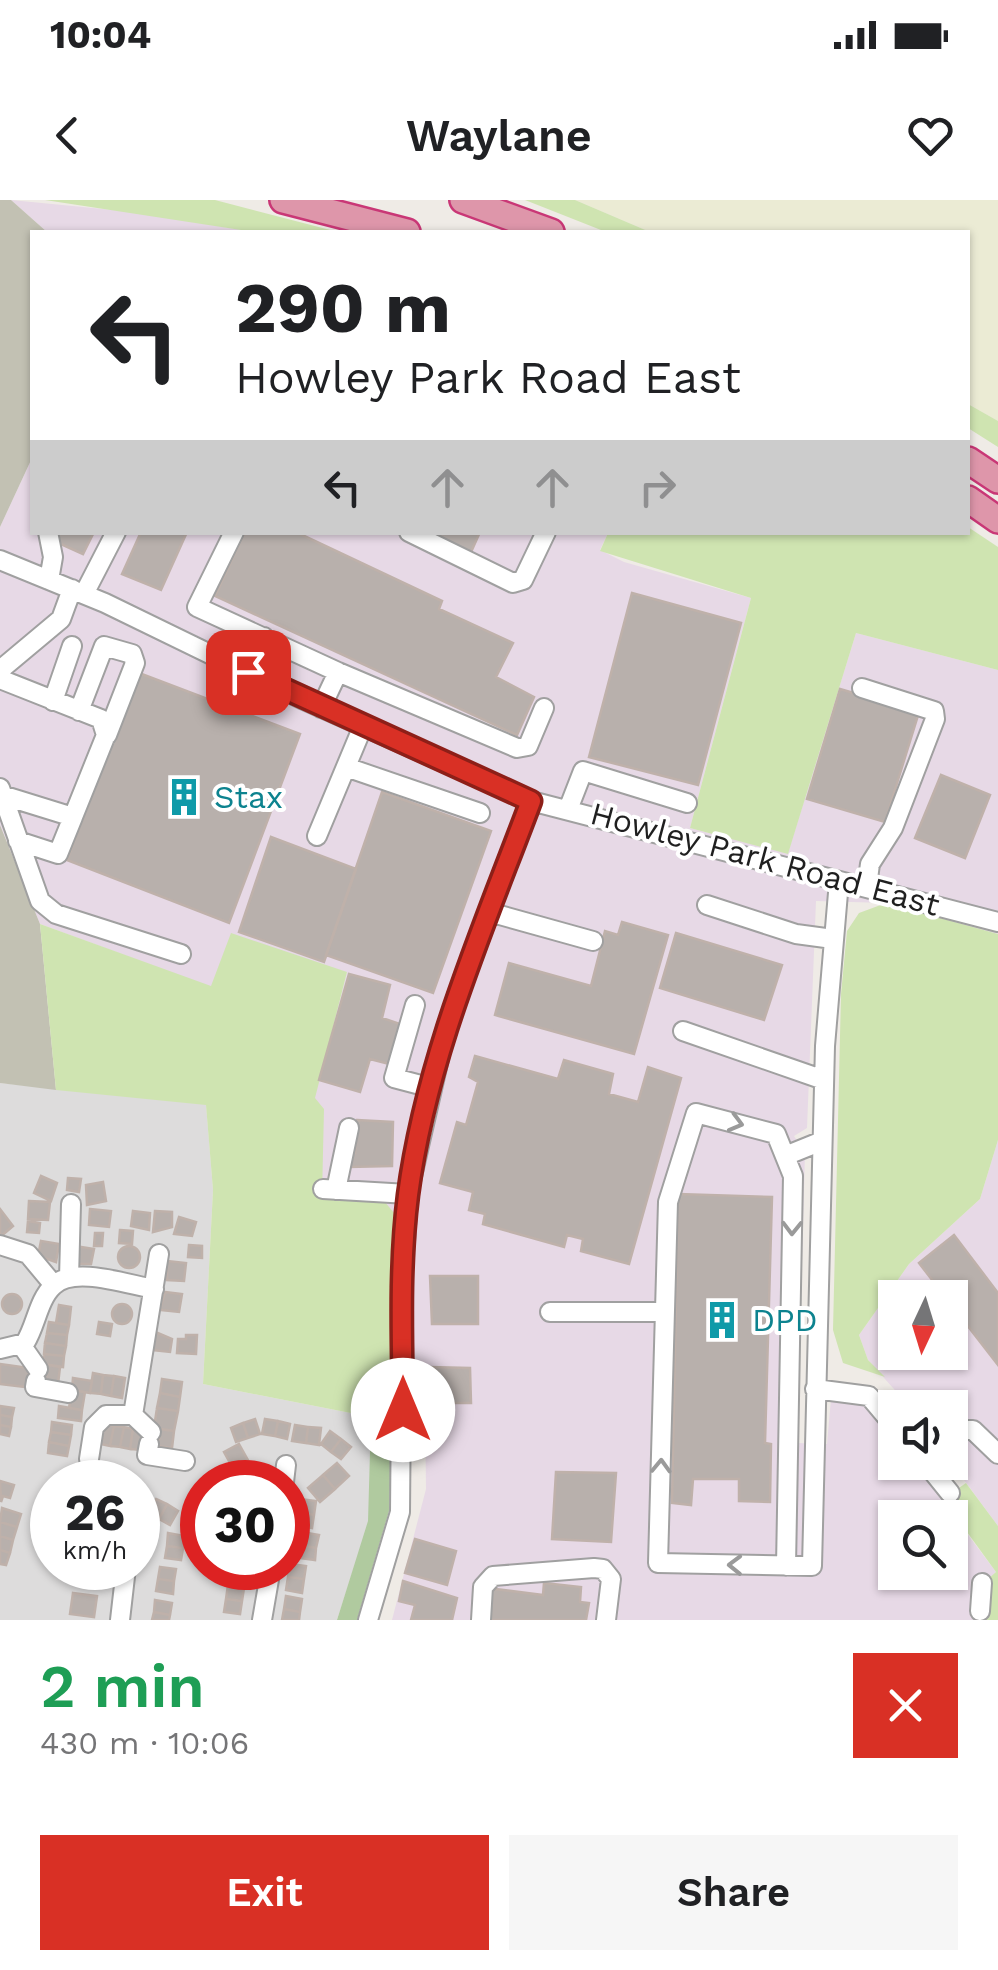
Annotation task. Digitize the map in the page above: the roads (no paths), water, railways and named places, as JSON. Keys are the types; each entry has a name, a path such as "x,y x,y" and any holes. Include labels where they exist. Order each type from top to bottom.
{"highway":[{"path":"283,200 398,230"},
{"path":"462,200 545,230"},
{"path":"970,461 998,480"},
{"path":"970,500 998,520"}],"street":[{"path":"48,580 53,557 49,535"},
{"path":"0,670 62,619 114,535"},
{"path":"232,535 197,606 338,672 517,748 528,746 544,708"},
{"path":"415,535 513,583 523,580 545,535"},
{"name":"Howley Park Road East","path":"0,560 78,592 322,708 531,801 569,807 998,922"},
{"path":"248,672 264,637"},
{"path":"53,701 72,646"},
{"path":"18,841 58,854 135,663 132,654 104,646 79,711"},
{"path":"322,708 338,672"},
{"path":"0,679 101,719 106,735"},
{"path":"862,688 934,711 936,719 894,828 870,864 867,886"},
{"path":"317,836 364,726"},
{"path":"346,768 480,814"},
{"path":"569,807 583,770 687,802"},
{"path":"1,791 74,817"},
{"path":"1,791 40,901 56,914 181,954"},
{"path":"368,1620 400,1512 402,1290 408,1194 446,1028 531,801"},
{"path":"786,1566 793,1176 776,1134 696,1112 668,1202 658,1564 786,1566 812,1566 824,1080 839,880"},
{"path":"706,905 796,934 833,939"},
{"path":"489,912 593,941"},
{"path":"415,1005 394,1078 432,1088"},
{"path":"683,1030 824,1080"},
{"path":"349,1128 329,1190 408,1194"},
{"path":"785,1156 822,1141"},
{"path":"22,1346 61,1281 71,1204"},
{"path":"0,1245 28,1254 61,1281 154,1289"},
{"path":"159,1254 133,1415 150,1438 147,1455 180,1460"},
{"path":"550,1312 665,1312"},
{"path":"0,1348 22,1346"},
{"path":"22,1346 37,1375 35,1388 68,1393"},
{"path":"815,1389 869,1396 878,1407"},
{"path":"89,1459 94,1427 106,1414 133,1415"},
{"path":"968,1430 998,1454"},
{"path":"939,1480 950,1493"},
{"path":"787,1502 813,1503"},
{"path":"480,1620 483,1587 493,1576 545,1575 571,1568 603,1568 609,1573 606,1620"},
{"path":"980,1611 982,1583"},
{"path":"120,1620 123,1590"},
{"path":"262,1620 267,1590"}],"place":[{"name":"Stax","path":"184,797"},
{"name":"DPD","path":"722,1320"}]}
